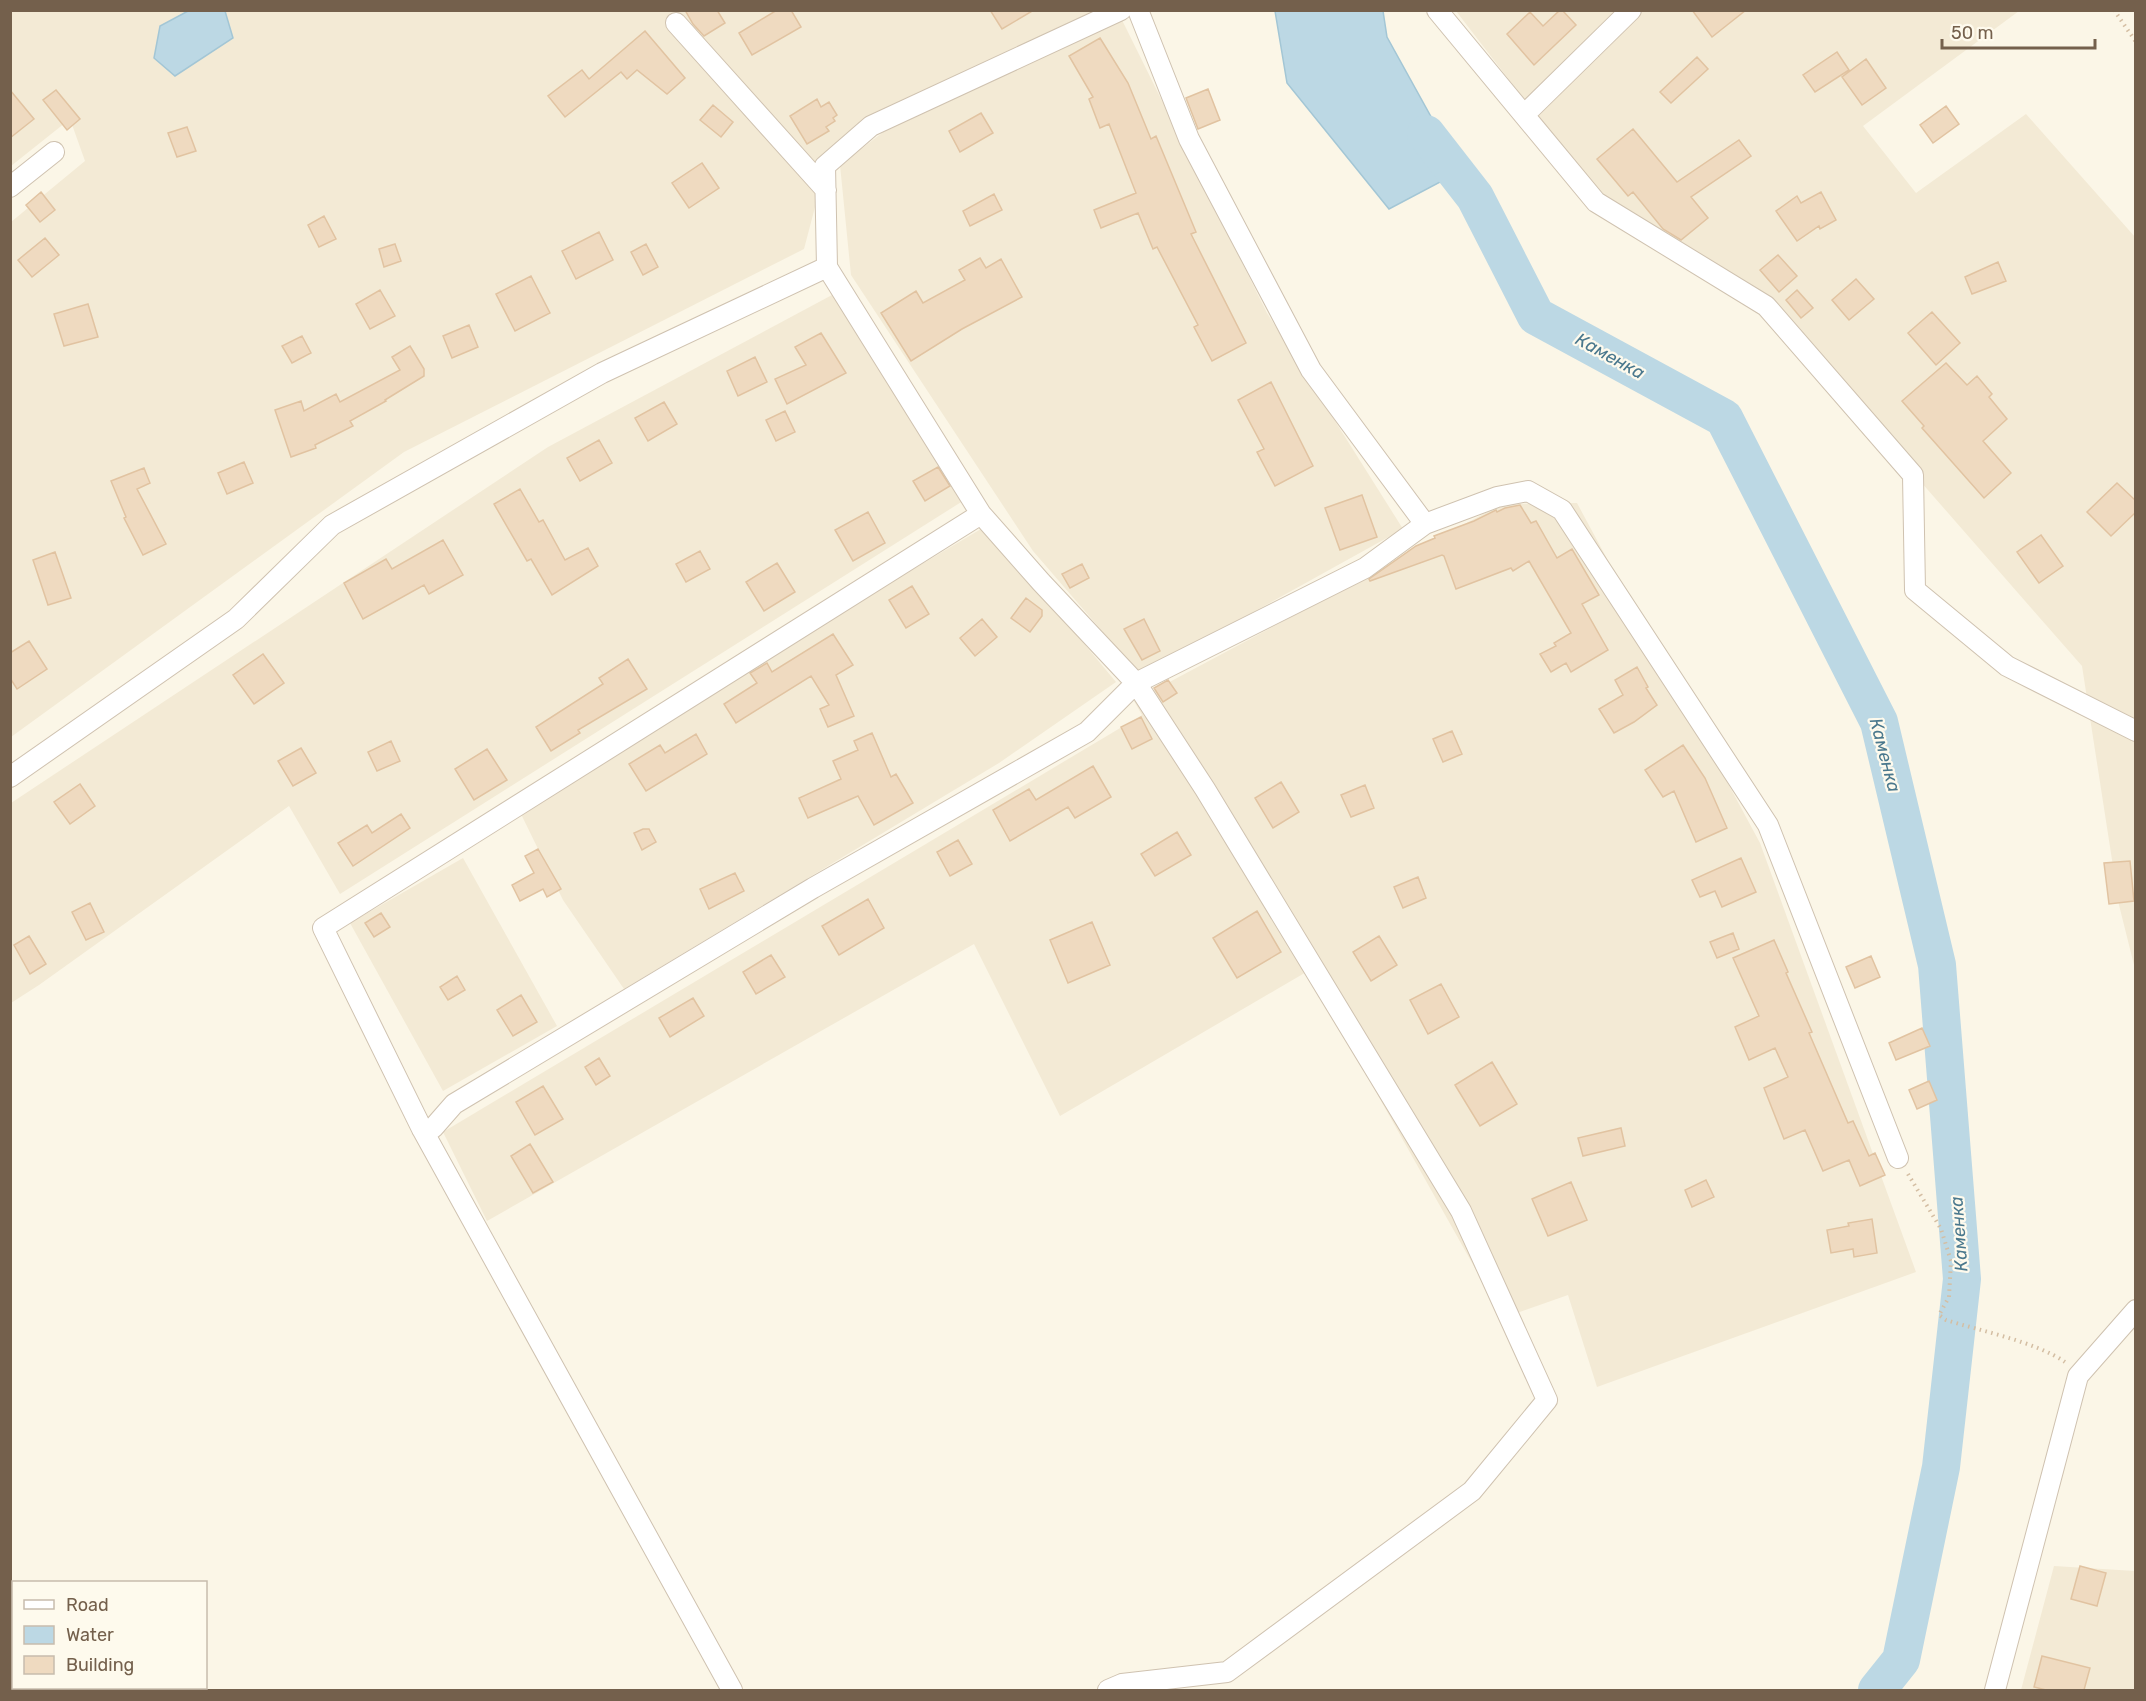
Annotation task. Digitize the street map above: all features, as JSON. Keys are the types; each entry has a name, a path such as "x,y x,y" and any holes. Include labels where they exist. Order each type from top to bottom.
{"street":[{"path":"1108,1690 1122,1684 1227,1672 1472,1491 1548,1400 1461,1211 1205,789 1137,683 1041,582 981,514 827,267 825,166 871,126 1121,10"},
{"path":"1437,10 1596,202 1766,306 1913,475 1915,590 2007,666 2136,731"},
{"path":"1524,115 1631,10"},
{"path":"1139,11 1190,139 1311,370 1425,524"},
{"path":"676,23 826,190"},
{"path":"10,187 54,152"},
{"path":"10,777 236,619 332,525 602,373 827,267"},
{"path":"422,1129 433,1128 454,1104 813,888 1087,732 1137,683 1365,568 1425,524 1497,497 1528,492 1562,510 1768,825 1898,1158"},
{"path":"732,1690 422,1129 323,927 981,514"},
{"path":"1995,1690 2078,1376 2136,1310"}],"path":[{"path":"2114,10 2136,42"},
{"path":"1898,1158 1941,1229 1951,1261 1949,1297 1939,1315 1949,1321 2032,1346 2057,1356 2071,1366 2078,1376"}],"shaded area":[{"path":"11,11 1104,11 830,150 804,249 404,452 11,737 11,222 85,161 70,119 11,166"},
{"path":"1456,11 2019,11 1863,126 1916,193 2026,114 2135,237 2135,969 2119,905 2082,666 1773,313 1608,208"},
{"path":"1122,20 1267,313 1403,529 1140,675 1033,551 851,275 840,165 886,130"},
{"path":"832,295 913,412 966,499 340,894 289,806 11,1003 11,803 548,447"},
{"path":"1577,503 1760,843 1916,1272 1597,1387 1568,1295 1503,1318 1308,971 1060,1116 974,944 487,1221 443,1132 1142,715 1134,701 1502,504"},
{"path":"986,526 1116,682 999,763 624,989 563,900 520,812 671,713"},
{"path":"463,858 557,1026 443,1091 350,923"},
{"path":"2054,1566 2135,1571 2135,1690 2021,1690"}],"water":[{"path":"188,11 225,11 233,38 175,76 154,58 160,26"},
{"path":"1275,11 1383,11 1387,37 1461,171 1389,209 1287,83"}],"building":[{"path":"685,10 717,10 725,23 704,36 693,24"},
{"path":"777,10 791,10 801,27 752,55 739,33"},
{"path":"990,10 1034,10 1002,29"},
{"path":"1560,10 1576,25 1534,65 1507,34 1530,12 1543,26"},
{"path":"1692,10 1746,10 1712,37"},
{"path":"645,31 685,78 667,94 637,70 627,79 621,72 565,117 548,96 582,70 589,79"},
{"path":"1100,38 1128,83 1151,139 1156,136 1196,232 1191,234 1246,343 1212,361 1194,327 1198,325 1157,247 1153,249 1138,213 1101,228 1094,210 1136,193 1109,124 1100,128 1089,99 1093,97 1069,56"},
{"path":"1837,52 1849,70 1815,92 1803,75"},
{"path":"1697,57 1708,69 1671,103 1660,92"},
{"path":"1866,59 1886,88 1862,105 1842,77"},
{"path":"1208,89 1220,120 1198,129 1186,98"},
{"path":"10,90 34,119 10,138"},
{"path":"56,90 80,119 67,130 43,100"},
{"path":"817,99 821,107 829,102 837,115 833,118 835,121 826,127 829,131 807,144 790,116"},
{"path":"713,105 733,122 721,137 700,120"},
{"path":"1946,106 1959,124 1933,143 1920,125"},
{"path":"981,113 993,133 960,152 949,131"},
{"path":"187,127 196,151 177,157 168,133"},
{"path":"1633,129 1677,182 1739,140 1751,156 1691,197 1708,218 1681,240 1663,229 1633,192 1628,196 1597,159"},
{"path":"702,163 719,188 689,208 672,183"},
{"path":"41,192 55,210 40,222 26,205"},
{"path":"1821,192 1836,220 1820,229 1819,226 1797,241 1776,211 1797,196 1801,203"},
{"path":"994,194 1002,210 970,226 963,211"},
{"path":"324,216 336,239 319,247 308,225"},
{"path":"599,232 613,260 576,279 562,251"},
{"path":"45,238 59,255 32,277 18,260"},
{"path":"395,244 401,261 384,267 379,249"},
{"path":"646,244 658,267 643,275 631,252"},
{"path":"1778,255 1797,276 1779,292 1760,270"},
{"path":"980,258 986,268 1001,259 1022,297 962,329 911,361 881,313 916,291 923,303 965,280 959,270"},
{"path":"1998,262 2006,281 1972,294 1965,277"},
{"path":"531,276 550,313 515,331 496,294"},
{"path":"1856,279 1874,299 1849,320 1832,300"},
{"path":"380,290 395,316 370,329 356,304"},
{"path":"1797,290 1813,308 1801,318 1786,300"},
{"path":"88,304 98,337 64,346 54,314"},
{"path":"1932,312 1960,343 1936,365 1908,333"},
{"path":"469,325 478,347 452,358 443,336"},
{"path":"821,333 846,373 787,404 775,379 806,365 795,347"},
{"path":"302,336 311,353 292,363 282,346"},
{"path":"410,346 424,369 424,376 350,421 353,426 315,445 316,448 291,457 275,410 301,401 304,411 336,394 340,402 400,370 392,357"},
{"path":"755,357 767,382 738,396 727,371"},
{"path":"1946,363 1967,385 1977,376 1992,394 1989,397 2007,419 1983,441 2011,473 1984,498 1922,428 1924,426 1902,401"},
{"path":"1271,382 1313,466 1275,486 1257,452 1264,449 1238,400"},
{"path":"664,402 677,424 648,441 635,418"},
{"path":"785,411 795,432 776,441 766,420"},
{"path":"599,440 612,463 580,481 567,458"},
{"path":"244,462 253,483 227,494 218,473"},
{"path":"938,467 950,486 925,501 913,481"},
{"path":"144,468 150,483 137,489 166,544 143,555 124,518 126,517 111,481"},
{"path":"2117,483 2136,501 2136,512 2111,536 2087,512"},
{"path":"520,489 539,522 543,520 565,560 588,548 598,566 552,595 531,559 527,561 494,504"},
{"path":"1362,495 1377,537 1340,550 1325,508"},
{"path":"1520,505 1531,523 1536,521 1557,558 1572,549 1599,595 1582,604 1608,650 1571,672 1566,663 1551,672 1540,654 1556,646 1554,643 1571,633 1529,561 1513,571 1511,568 1456,589 1442,555 1370,581 1369,579 1416,546 1435,538 1434,536 1496,510 1497,512"},
{"path":"868,512 885,543 853,561 835,530"},
{"path":"2041,535 2063,566 2039,583 2017,552"},
{"path":"443,540 463,575 429,594 424,585 363,619 344,583 386,559 392,569"},
{"path":"700,551 710,569 686,582 676,564"},
{"path":"55,552 71,598 48,605 33,560"},
{"path":"777,563 795,592 764,611 746,582"},
{"path":"1082,564 1089,578 1070,588 1062,574"},
{"path":"912,586 929,614 906,628 889,600"},
{"path":"1026,598 1042,610 1042,616 1030,632 1011,618"},
{"path":"982,619 997,637 975,656 960,638"},
{"path":"1144,619 1160,651 1142,660 1124,629"},
{"path":"833,634 853,665 836,675 854,716 828,727 820,709 829,705 811,676 736,723 724,704 757,683 750,673 767,663 772,672"},
{"path":"29,641 47,669 17,689 10,678 10,653"},
{"path":"263,654 284,683 254,704 233,675"},
{"path":"628,659 647,689 578,730 580,733 551,751 536,727 603,684 599,678"},
{"path":"1637,667 1648,687 1646,688 1657,705 1614,733 1599,709 1623,695 1615,680"},
{"path":"1168,680 1177,693 1163,702 1154,688"},
{"path":"1141,717 1152,739 1132,749 1121,727"},
{"path":"1452,731 1462,754 1443,762 1433,739"},
{"path":"872,733 891,777 896,774 913,803 874,825 858,796 808,818 799,798 841,779 833,761 858,750 854,741"},
{"path":"696,734 707,754 646,791 629,764 660,745 665,753"},
{"path":"391,741 400,761 377,771 368,752"},
{"path":"1683,745 1705,778 1727,828 1696,842 1674,791 1663,797 1645,770"},
{"path":"301,748 316,773 293,786 278,761"},
{"path":"487,749 507,780 474,800 455,769"},
{"path":"1093,766 1111,797 1075,818 1068,807 1010,841 993,810 1029,789 1036,800"},
{"path":"1281,782 1299,812 1273,828 1255,798"},
{"path":"80,784 95,806 70,824 54,802"},
{"path":"1365,785 1374,808 1351,817 1341,795"},
{"path":"401,814 410,828 353,866 338,843 367,825 372,833"},
{"path":"649,829 656,842 642,850 634,833"},
{"path":"1177,832 1191,855 1155,876 1141,854"},
{"path":"958,840 972,864 950,876 937,852"},
{"path":"538,849 561,889 547,897 543,889 520,901 512,885 534,873 525,856"},
{"path":"1741,858 1756,892 1722,907 1715,891 1700,897 1692,880"},
{"path":"2130,861 2134,901 2109,904 2104,863"},
{"path":"735,873 744,891 709,909 700,889"},
{"path":"1418,877 1426,898 1403,908 1394,887"},
{"path":"868,899 884,928 839,955 822,926"},
{"path":"90,903 104,932 86,940 72,912"},
{"path":"1257,911 1281,952 1237,978 1213,938"},
{"path":"381,913 390,927 374,937 365,923"},
{"path":"1092,922 1110,965 1068,983 1050,940"},
{"path":"1733,933 1739,949 1717,958 1710,942"},
{"path":"29,936 46,964 30,974 14,945"},
{"path":"1379,936 1397,965 1371,981 1353,952"},
{"path":"1774,940 1812,1032 1809,1033 1848,1123 1853,1121 1869,1156 1875,1153 1885,1175 1860,1186 1849,1160 1823,1171 1805,1130 1784,1139 1764,1088 1788,1077 1775,1048 1749,1060 1735,1027 1759,1016 1733,958"},
{"path":"771,955 785,977 756,994 743,972"},
{"path":"1871,956 1880,977 1855,988 1846,967"},
{"path":"457,976 465,990 448,1000 440,987"},
{"path":"1441,984 1459,1017 1428,1034 1410,1000"},
{"path":"521,995 537,1022 513,1036 497,1010"},
{"path":"693,998 704,1016 670,1037 659,1018"},
{"path":"1922,1028 1930,1046 1896,1060 1889,1043"},
{"path":"599,1058 610,1076 596,1085 585,1067"},
{"path":"1492,1062 1517,1104 1480,1126 1455,1085"},
{"path":"1929,1081 1937,1100 1917,1109 1909,1090"},
{"path":"543,1086 563,1119 535,1135 516,1102"},
{"path":"1621,1128 1625,1146 1583,1156 1578,1138"},
{"path":"530,1144 553,1182 533,1193 511,1156"},
{"path":"1706,1180 1714,1197 1692,1207 1685,1190"},
{"path":"1571,1182 1587,1220 1548,1236 1532,1199"},
{"path":"1872,1219 1877,1253 1854,1257 1853,1249 1831,1253 1827,1230 1849,1226 1848,1223"},
{"path":"2080,1566 2106,1573 2097,1606 2071,1599"},
{"path":"2042,1656 2090,1668 2084,1690 2046,1690 2034,1687"}],"waterway":[{"name":"Каменка","path":"1426,134 1475,197 1536,316 1724,418 1879,722 1937,965 1962,1279 1941,1467 1901,1660 1877,1690"}]}
